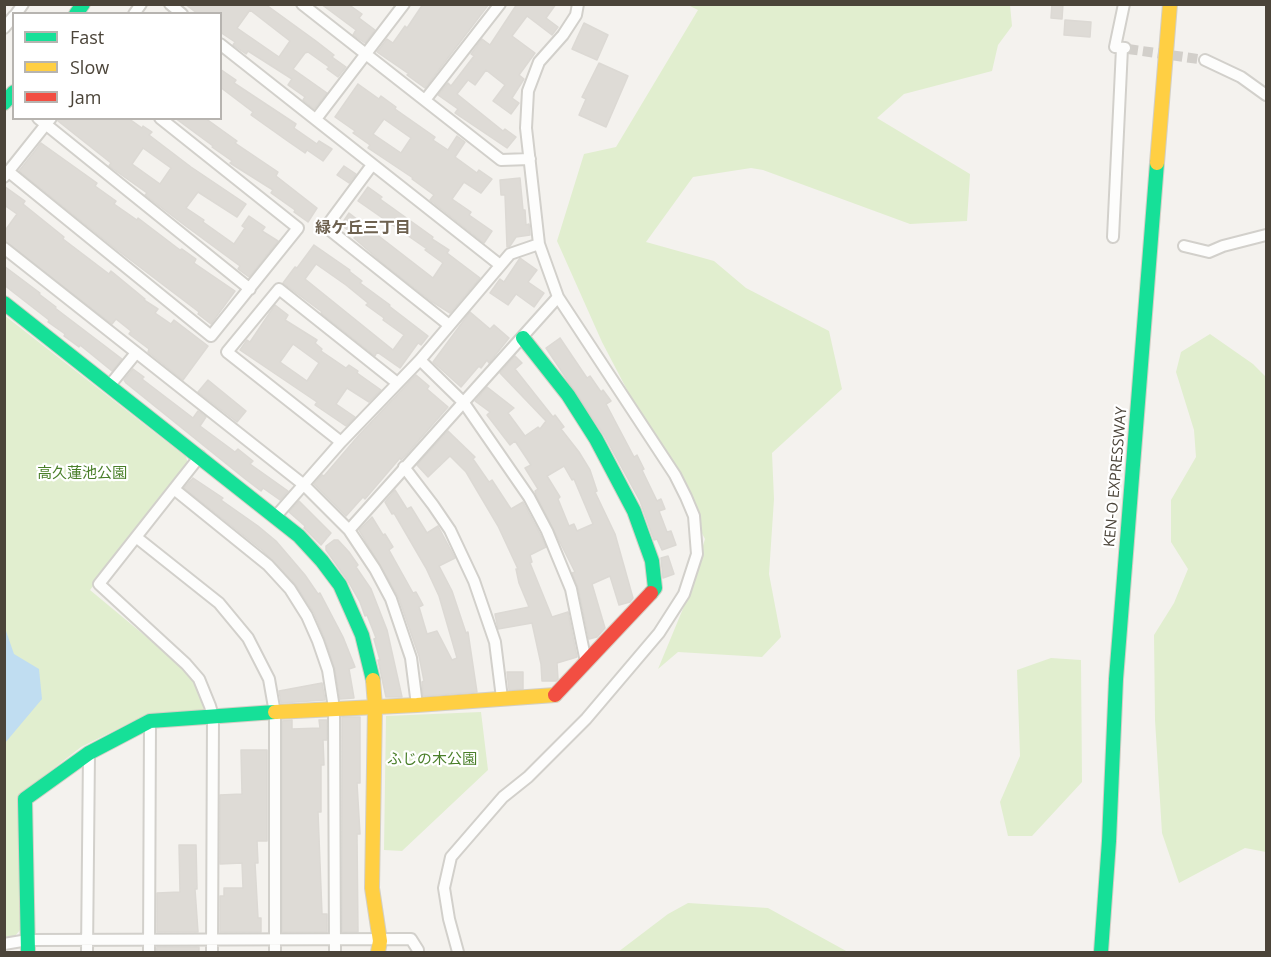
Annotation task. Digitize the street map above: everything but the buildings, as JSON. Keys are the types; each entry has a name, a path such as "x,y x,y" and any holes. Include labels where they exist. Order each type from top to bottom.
{"main road":[{"name":"KEN-O EXPRESSWAY","path":"1101,952 1109,841 1116,678 1170,4"},
{"path":"4,303 276,516 307,545 340,585 362,635 370,664 375,706 372,888 379,946"},
{"path":"28,946 25,799 89,753 150,722 334,708 554,696 655,588 652,561 634,511 596,438 568,395 523,338"}],"street":[{"path":"302,4 501,160 530,159"},
{"path":"316,119 404,4"},
{"path":"424,100 500,4"},
{"path":"458,952 444,888 451,857 503,797 528,777 586,719 659,633 684,594 697,554 694,516 675,475 558,297 539,244 526,128 528,91 539,62 563,35 576,15 578,4"},
{"path":"1113,237 1125,48 1115,47 1124,4"},
{"path":"222,46 500,265"},
{"path":"1205,60 1241,77 1266,95"},
{"path":"163,120 298,228 250,289 211,336 7,174 45,121 250,289"},
{"path":"372,165 326,227 449,325"},
{"path":"1184,246 1209,252 1266,235"},
{"path":"276,516 396,382 420,360 510,254 539,244"},
{"path":"4,248 304,485 349,530 375,569 391,599 411,658 417,705"},
{"path":"341,442 227,352 279,289 396,382"},
{"path":"349,530 558,297"},
{"path":"110,386 136,353"},
{"path":"420,360 465,403 529,496 547,531 571,589 586,662"},
{"path":"200,456 99,584 186,664 199,679 213,716 212,952"},
{"path":"404,467 450,530 474,581 495,642 502,698"},
{"path":"174,489 268,565 290,589 307,616 318,641 328,670 334,708 335,952"},
{"path":"136,537 219,603 248,638 269,680 275,713 275,952"},
{"path":"149,952 150,722"},
{"path":"87,952 89,753"},
{"path":"4,944 28,946 88,940 336,940 379,946 411,939 418,952"}],"green space":[{"path":"688,5 1010,5 1012,26 998,45 992,71 904,94 877,118 970,174 967,221 910,224 763,170 751,168 693,177 646,242 714,261 746,288 829,331 842,389 772,453 774,499 769,574 781,637 762,657 678,652 658,669 687,599 705,539 602,342 557,241 584,154 616,147 698,10"},
{"name":"高久蓮池公園","path":"4,315 186,457 188,464 90,590 185,669 203,698 204,711 146,715 81,747 21,794 19,797 20,930 15,936 5,937"},
{"path":"1210,334 1253,364 1266,377 1266,852 1245,848 1179,883 1162,833 1155,720 1154,635 1174,603 1188,569 1171,542 1171,500 1196,457 1194,430 1176,372 1181,352"},
{"path":"1051,658 1081,660 1082,782 1032,836 1008,836 1000,802 1020,756 1017,670"},
{"name":"ふじの木公園","path":"481,712 488,770 402,851 384,850 386,716"},
{"path":"688,903 768,908 848,952 618,952 668,914"}],"water":[{"path":"5,628 14,654 39,669 42,699 5,743"}],"tunnel":[{"path":"1128,49 1205,60"}],"traffic: fast":[{"path":"77,12 83,4"},
{"path":"4,103 12,94"},
{"path":"1101,952 1109,841 1116,679 1157,163"},
{"path":"4,303 299,536 340,585 362,635 373,680"},
{"path":"523,338 568,395 596,439 634,511 652,561 655,588 651,593"},
{"path":"28,952 25,799 89,753 150,721 275,712"}],"traffic: slow":[{"path":"1157,163 1170,4"},
{"path":"373,680 375,706 372,888 380,941 378,952"},
{"path":"275,712 555,695"}],"traffic: jam":[{"path":"555,695 651,593"}],"district":[{"name":"緑ケ丘三丁目","path":"363,228"}]}
